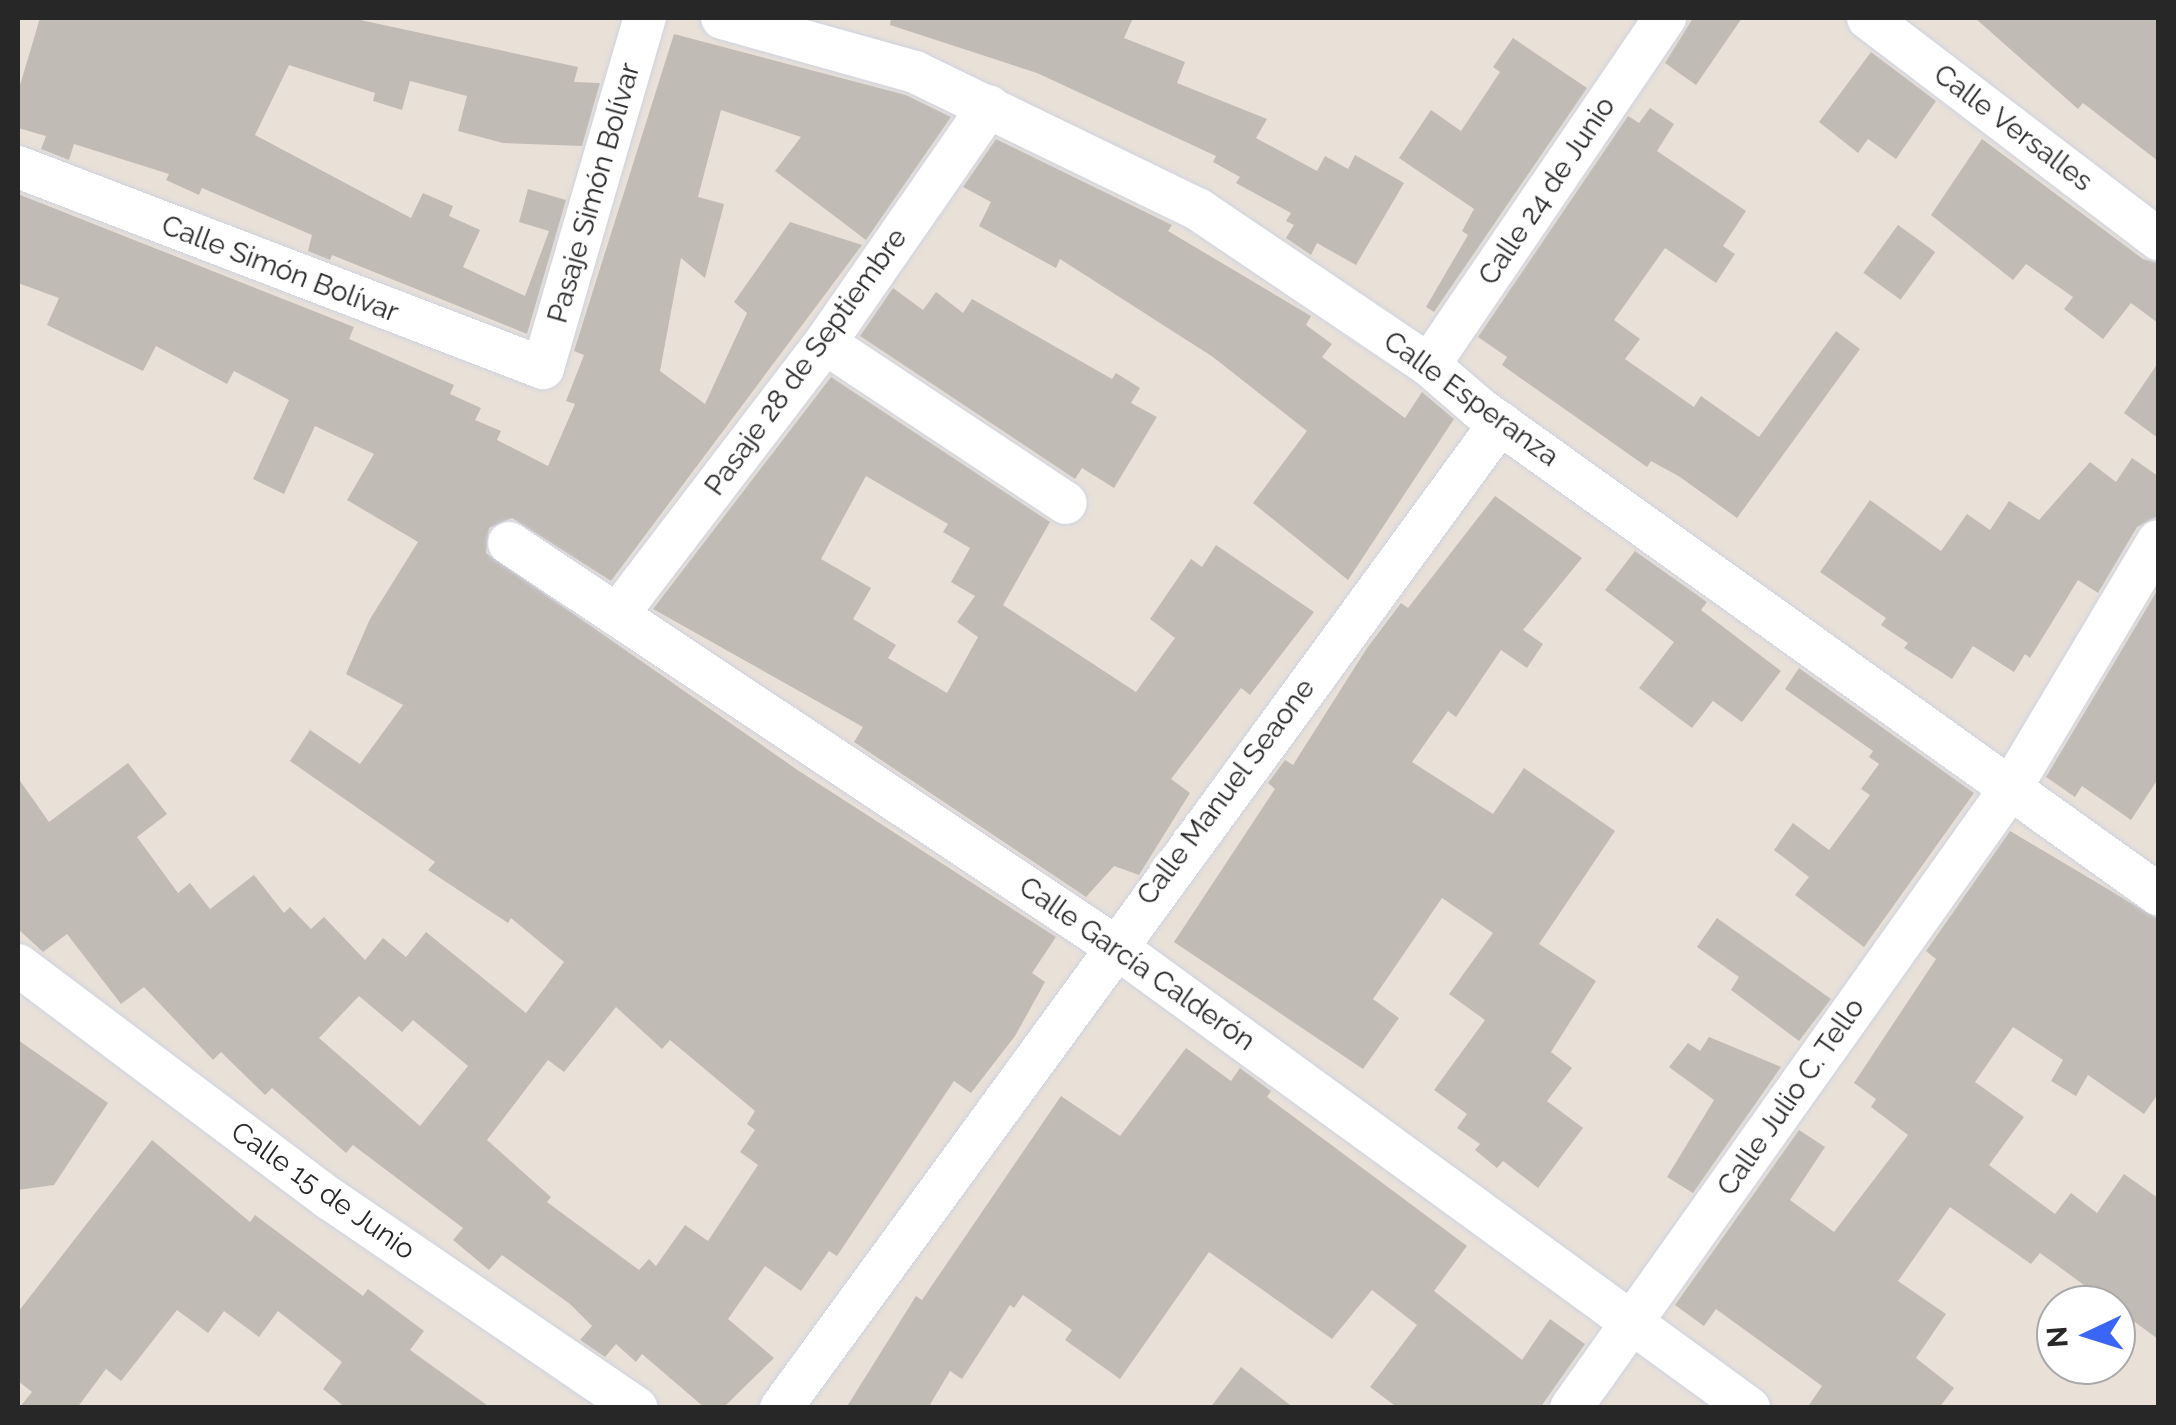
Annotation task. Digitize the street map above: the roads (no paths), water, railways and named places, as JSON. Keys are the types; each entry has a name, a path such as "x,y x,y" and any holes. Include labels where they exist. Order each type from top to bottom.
{"street":[{"name":"Pasaje Simón Bolívar","path":"544,368 645,18"},
{"name":"Calle Esperanza","path":"722,18 914,72 1199,210 1429,366 1500,423 2158,894"},
{"name":"Calle 24 de Junio","path":"1429,366 1665,18"},
{"name":"Calle Versalles","path":"1868,18 2158,239"},
{"name":"Pasaje 28 de Septiembre","path":"617,614 824,343 989,106"},
{"name":"Calle Simón Bolívar","path":"18,167 544,368"},
{"path":"824,343 1066,503"},
{"name":"Calle Manuel Seaone","path":"781,1408 1114,945 1500,423"},
{"name":"Calle Julio C. Tello","path":"1571,1408 2012,786 2158,541"},
{"name":"Calle García Calderón","path":"509,543 1114,945 1633,1318 1748,1408"},
{"name":"Calle 15 de Junio","path":"18,965 330,1199 636,1408"}]}
